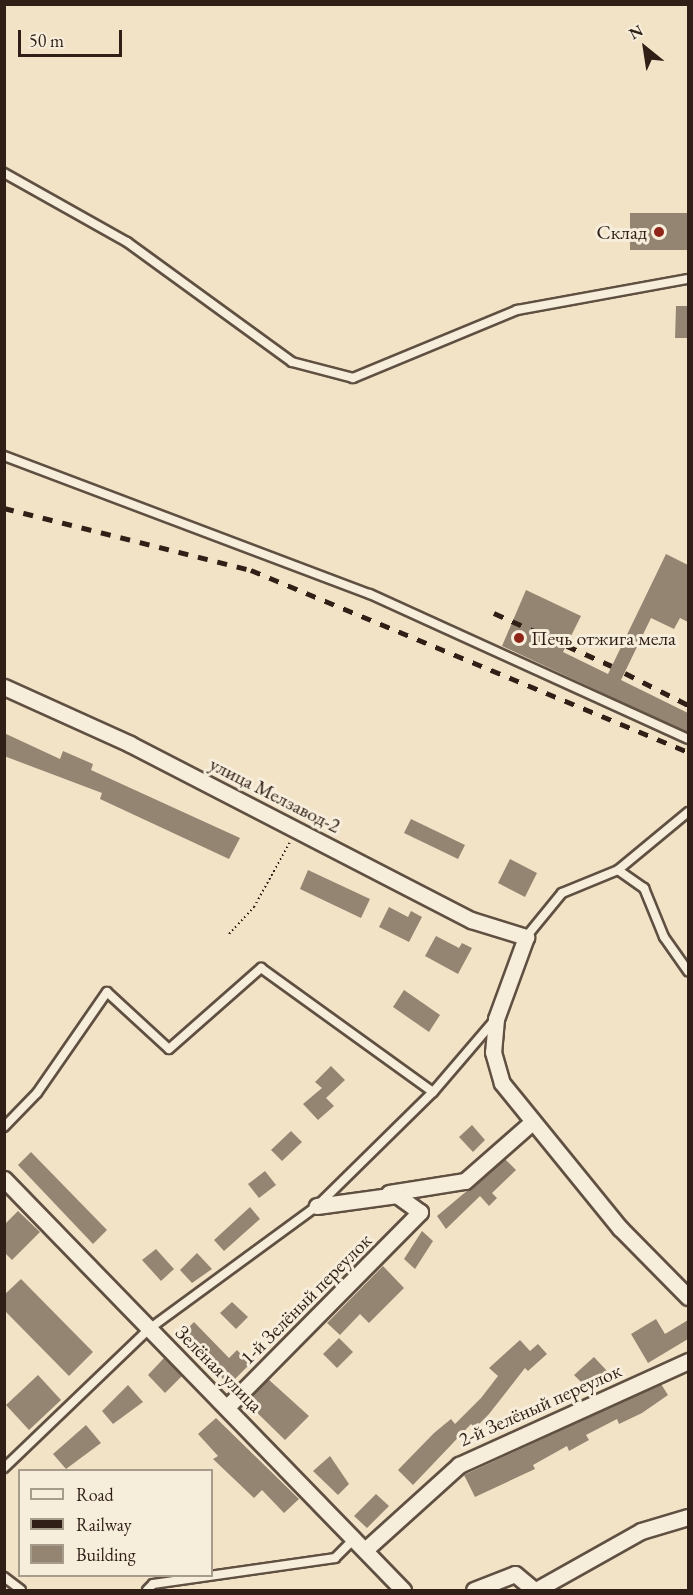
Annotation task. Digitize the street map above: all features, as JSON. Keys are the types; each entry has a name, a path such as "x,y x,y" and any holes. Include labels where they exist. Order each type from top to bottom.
{"street":[{"name":"улица Мелзавод-2","path":"4,687 298,830 471,920 526,937"},
{"path":"526,937 496,1019 493,1052 502,1083 531,1123 620,1228 688,1297"},
{"path":"317,1206 465,1181 531,1123"},
{"name":"Зелёная улица","path":"4,1179 149,1329 228,1406 403,1590"},
{"name":"1-й Зелёный переулок","path":"228,1406 414,1221 420,1212 416,1205 386,1194"},
{"name":"2-й Зелёный переулок","path":"360,1544 459,1465 688,1361"},
{"path":"474,1590 515,1574 535,1590 641,1531 688,1517"}],"lane":[{"path":"4,173 127,242 292,362 353,378 517,310 688,279"},
{"path":"4,456 370,594 688,739"},
{"path":"526,937 562,894 618,870 688,812"},
{"path":"618,870 644,888 664,937 688,971"},
{"path":"4,1127 37,1093 107,992 169,1049 261,968 433,1092"},
{"path":"4,1468 149,1329 317,1206 433,1092 496,1019"},
{"path":"213,1575 335,1558 360,1544"},
{"path":"4,1577 21,1590"},
{"path":"147,1590 153,1584 202,1577"}],"path":[{"path":"229,934 254,907 298,830"}],"building":[{"name":"Склад","path":"630,213 688,213 688,250 630,250"},
{"path":"676,306 688,306 688,338 675,338"},
{"name":"Печь отжига мела","path":"666,554 688,565 688,622 680,618 674,629 651,618 621,680 688,713 688,733 502,646 526,590 581,616 563,652 608,674"},
{"path":"4,733 60,759 63,751 93,764 91,770 240,838 229,859 100,799 102,793 4,756"},
{"path":"411,819 465,845 458,859 404,833"},
{"path":"510,859 537,873 525,897 498,883"},
{"path":"308,870 370,899 361,918 300,889"},
{"path":"389,907 408,917 411,911 422,917 409,942 379,927"},
{"path":"436,936 459,948 462,943 472,948 458,974 425,956"},
{"path":"404,990 440,1015 429,1032 393,1007"},
{"path":"331,1066 345,1080 326,1098 334,1106 318,1120 303,1104 322,1088 315,1082"},
{"path":"472,1125 485,1140 473,1152 459,1137"},
{"path":"291,1131 302,1142 282,1161 271,1150"},
{"path":"31,1152 107,1230 93,1244 18,1165"},
{"path":"505,1159 516,1170 492,1193 497,1198 489,1206 480,1196 446,1229 437,1216"},
{"path":"265,1171 276,1185 259,1198 248,1184"},
{"path":"250,1207 260,1219 224,1251 214,1240"},
{"path":"18,1211 40,1232 12,1260 4,1252 4,1225"},
{"path":"422,1231 433,1241 415,1269 404,1259"},
{"path":"156,1249 174,1269 161,1281 142,1260"},
{"path":"197,1253 212,1269 192,1283 180,1270"},
{"path":"383,1266 404,1288 369,1323 360,1314 340,1335 327,1323"},
{"path":"21,1279 93,1352 69,1376 4,1310 4,1295"},
{"path":"232,1302 248,1317 236,1329 220,1313"},
{"path":"656,1319 665,1334 688,1320 688,1339 648,1363 631,1334"},
{"path":"194,1322 229,1358 237,1350 250,1364 229,1385 180,1336"},
{"path":"339,1338 353,1352 337,1368 323,1354"},
{"path":"520,1340 530,1351 538,1344 547,1354 528,1371 525,1368 489,1414 475,1428 471,1424 413,1485 398,1470 434,1433 451,1419 455,1424 481,1398 498,1376 489,1368"},
{"path":"594,1357 607,1371 588,1389 574,1375"},
{"path":"164,1358 182,1376 165,1393 148,1375"},
{"path":"38,1375 61,1400 29,1430 6,1405"},
{"path":"268,1379 309,1416 285,1440 246,1402"},
{"path":"661,1384 668,1395 642,1413 619,1424 617,1419 586,1435 589,1440 569,1451 567,1446 533,1465 535,1469 475,1497 464,1475"},
{"path":"128,1385 143,1402 113,1424 102,1411"},
{"path":"216,1418 299,1499 284,1513 262,1490 254,1498 213,1459 218,1456 198,1434"},
{"path":"86,1425 101,1443 66,1469 53,1454"},
{"path":"330,1456 349,1484 338,1495 313,1471"},
{"path":"376,1494 389,1506 367,1528 354,1516"}],"railway":[{"path":"4,508 251,570 688,752"},
{"path":"494,613 612,666"},
{"path":"625,673 688,705"}],"place":[{"name":"Склад","path":"659,232"},
{"name":"Печь отжига мела","path":"519,638"}]}
